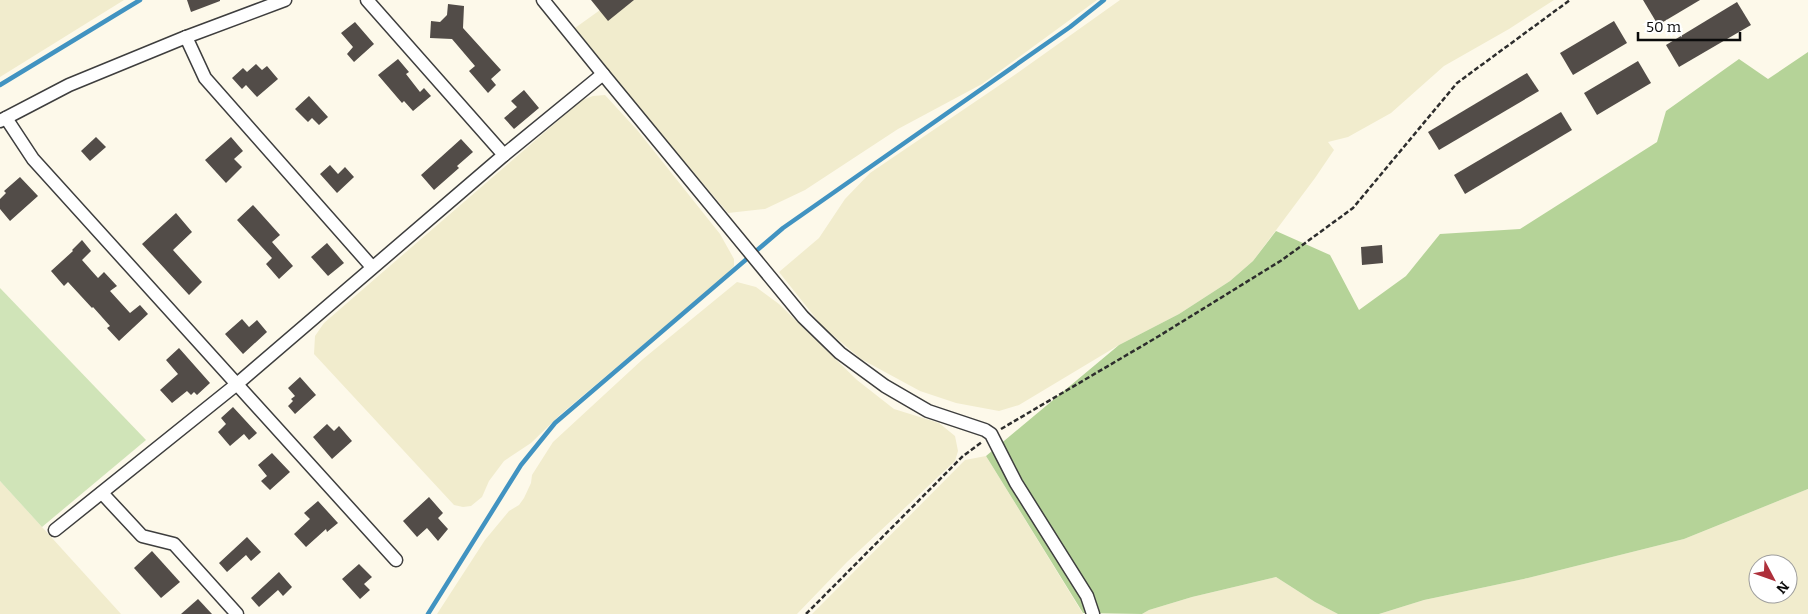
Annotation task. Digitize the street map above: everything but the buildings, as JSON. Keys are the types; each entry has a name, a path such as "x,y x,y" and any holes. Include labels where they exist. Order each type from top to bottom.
{"street":[{"path":"285,0 186,37 69,85 3,120 33,159 396,560"},
{"path":"367,0 504,155"},
{"path":"543,0 803,317 840,353 885,386 928,411 992,434 1016,483 1087,596 1092,614"},
{"path":"186,37 205,78 372,267"},
{"path":"55,530 237,384 504,155 603,74"},
{"path":"102,492 142,536 174,544 237,614"}],"path":[{"path":"806,614 963,456 992,434 1160,336 1282,260 1353,208 1457,83 1570,0"}],"shaded area":[{"path":"0,0 124,0 0,77"},
{"path":"614,0 1097,0 982,84 898,129 805,190 765,209 728,213 635,103 575,28"},
{"path":"1120,0 1554,0 1509,29 1444,66 1391,113 1348,137 1328,142 1334,150 1315,178 1253,261 1230,281 1179,314 1119,345 1019,405 999,411 956,403 920,391 861,359 822,326 779,272 819,238 845,199 870,173 1016,74"},
{"path":"605,95 638,131 720,234 734,259 734,266 726,275 561,414 531,443 504,461 489,481 482,497 471,506 454,505 314,354 315,336 324,323 582,100 593,96"},
{"path":"737,282 756,287 779,304 857,380 894,409 939,423 955,436 958,451 955,461 847,562 797,614 437,614 485,540 509,511 519,505 524,498 531,483 532,475 553,442 643,359"},
{"path":"986,456 1083,614 812,614 965,460"},
{"path":"0,481 42,527 121,614 0,614"},
{"path":"1808,489 1808,614 1379,614 1424,600 1528,578 1684,539"},
{"path":"1276,577 1338,614 1142,614 1149,610 1192,597"}],"green space":[{"path":"1808,52 1808,489 1684,539 1528,578 1424,600 1379,614 1338,614 1276,577 1192,597 1149,610 1142,614 1083,613 986,456 1119,345 1179,314 1230,281 1253,261 1276,231 1330,255 1359,310 1406,276 1440,234 1520,229 1657,142 1666,111 1739,59 1768,79"},
{"path":"0,288 146,440 42,527 0,481"}],"waterway":[{"path":"0,85 140,0"},
{"path":"428,614 521,465 555,423 783,228 1070,27 1104,0"}]}
